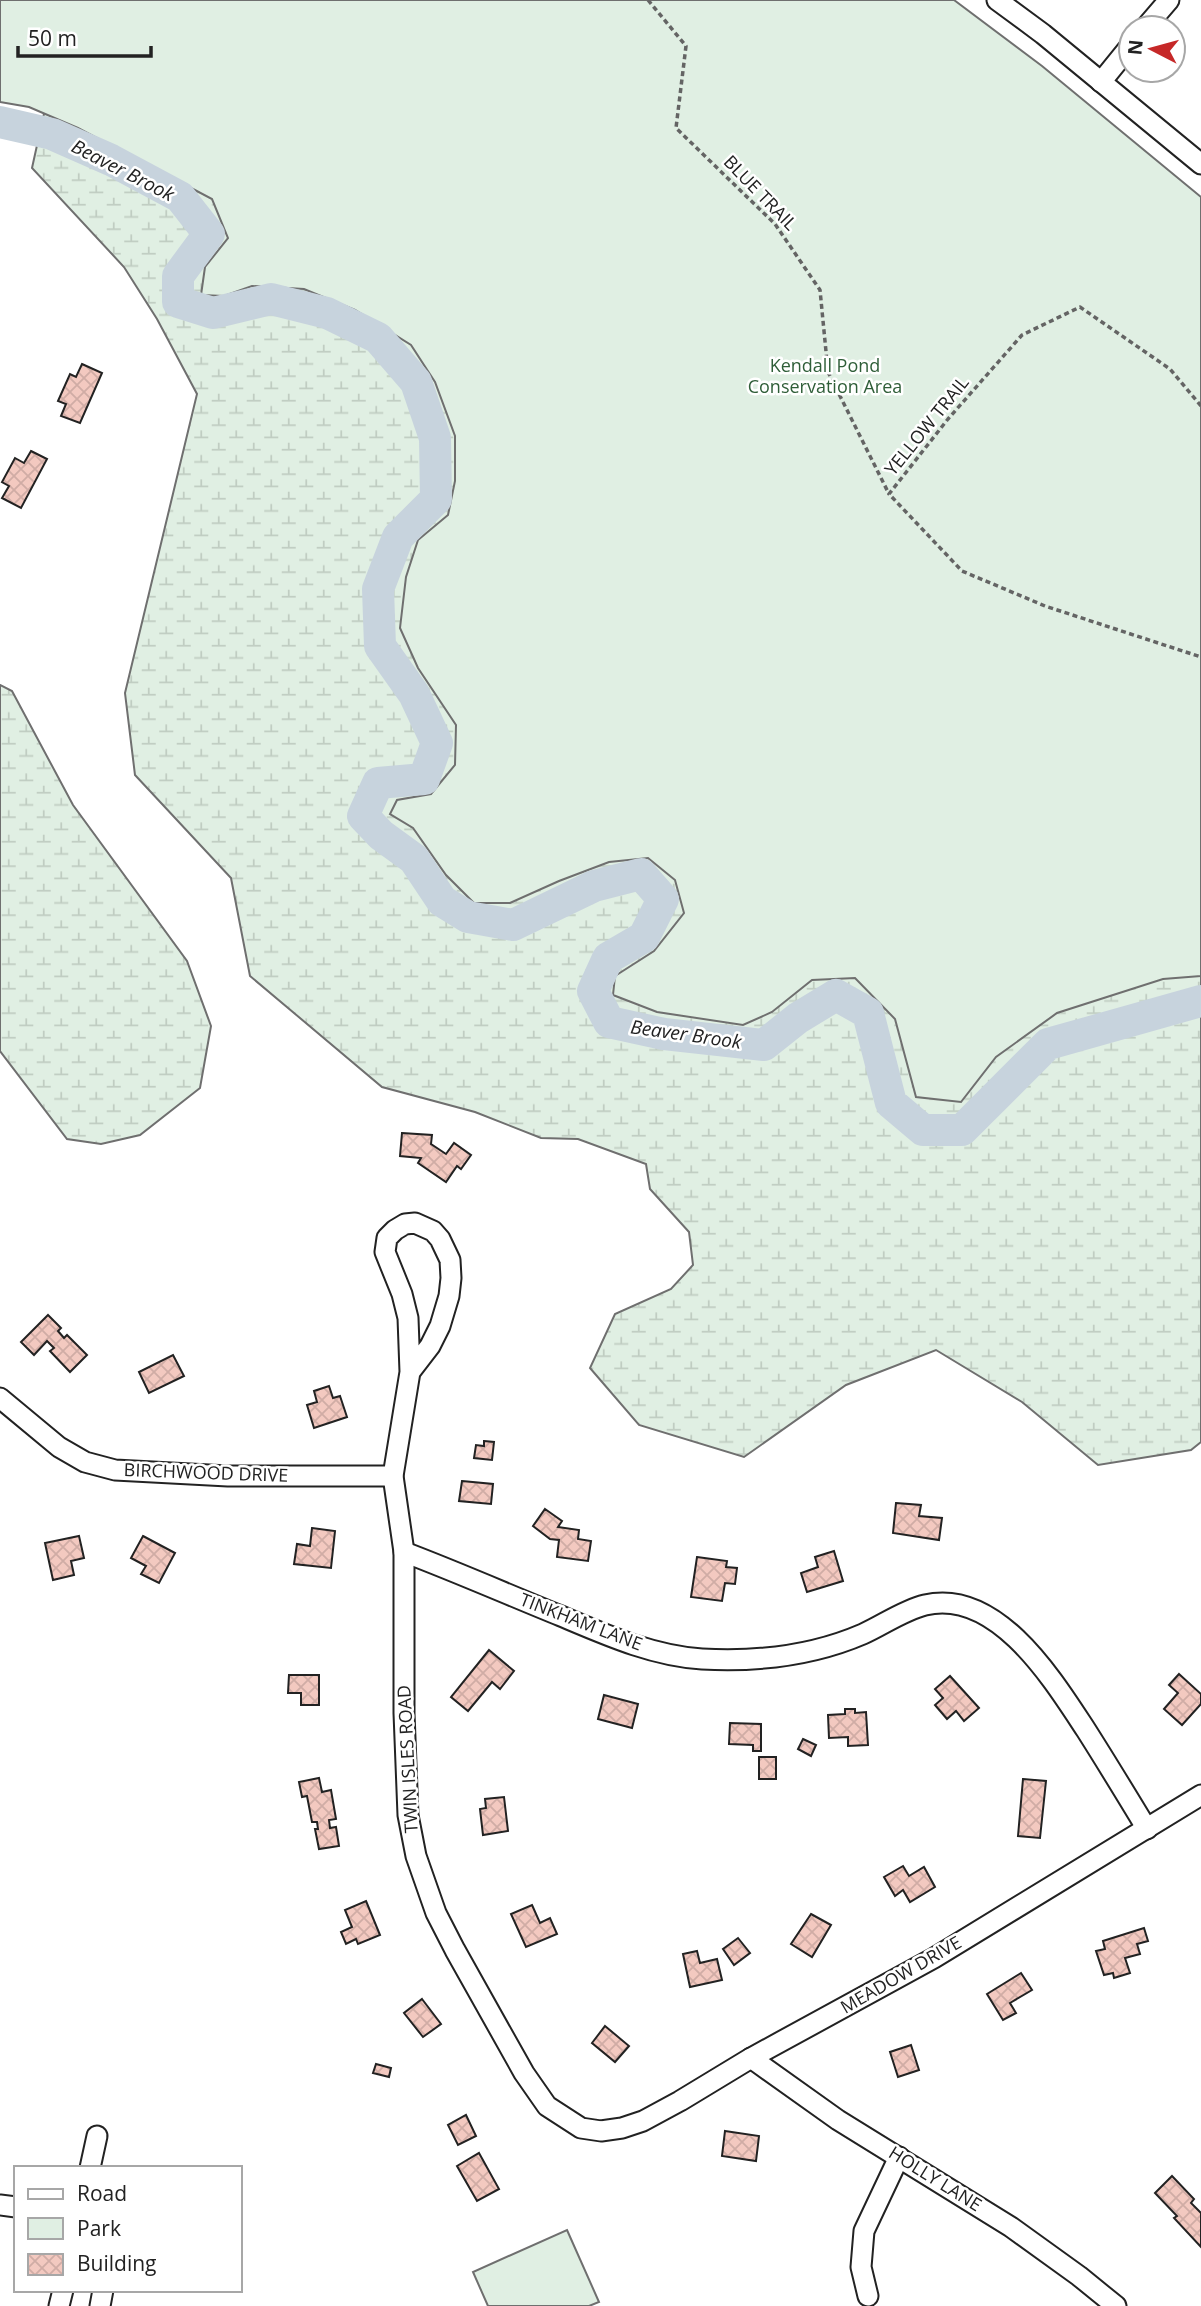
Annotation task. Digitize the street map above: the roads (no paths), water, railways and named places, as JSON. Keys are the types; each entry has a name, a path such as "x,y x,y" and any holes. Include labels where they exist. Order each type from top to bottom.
{"street":[{"path":"997,0 1201,164"},
{"path":"1157,14 1169,0"},
{"path":"1101,82 1117,62"},
{"name":"TWIN ISLES ROAD","path":"411,1372 430,1346 440,1326 451,1278 450,1260 440,1239 433,1231 415,1223 405,1224 395,1230 387,1238 385,1252 402,1294 408,1318 411,1372 393,1476 404,1552 404,1713 408,1815 416,1856 436,1913 524,2073 547,2106 580,2128 591,2130"},
{"name":"BIRCHWOOD DRIVE","path":"0,1398 59,1447 85,1462 115,1469 228,1476 393,1476"},
{"name":"TINKHAM LANE","path":"404,1552 620,1640 700,1659 782,1657 863,1634 925,1605 954,1603 983,1614 1000,1625 1030,1653 1056,1685 1147,1829"},
{"name":"MEADOW DRIVE","path":"591,2130 622,2128 643,2121 680,2101 751,2058 934,1958 1201,1795"},
{"name":"HOLLY LANE","path":"751,2058 838,2120 1011,2227 1116,2306"},
{"path":"90,2166 97,2136"},
{"path":"868,2296 860,2267 864,2231 899,2157"}],"waterway":[{"name":"Beaver Brook","path":"0,122 52,134 111,160 180,197 209,234 178,276 178,302 213,313 271,299 327,313 378,338 416,382 435,438 436,499 398,537 378,589 380,646 414,694 437,743 424,779 378,783 363,816 381,835 414,859 442,901 468,917 513,925 594,886 641,874 663,899 644,937 608,958 593,991 609,1022 664,1034 764,1045 798,1018 836,995 868,1013 891,1103 923,1130 962,1130 1048,1044 1201,1001"}],"park label":[{"name":"Kendall Pond Conservation Area","path":"825,376"}]}
